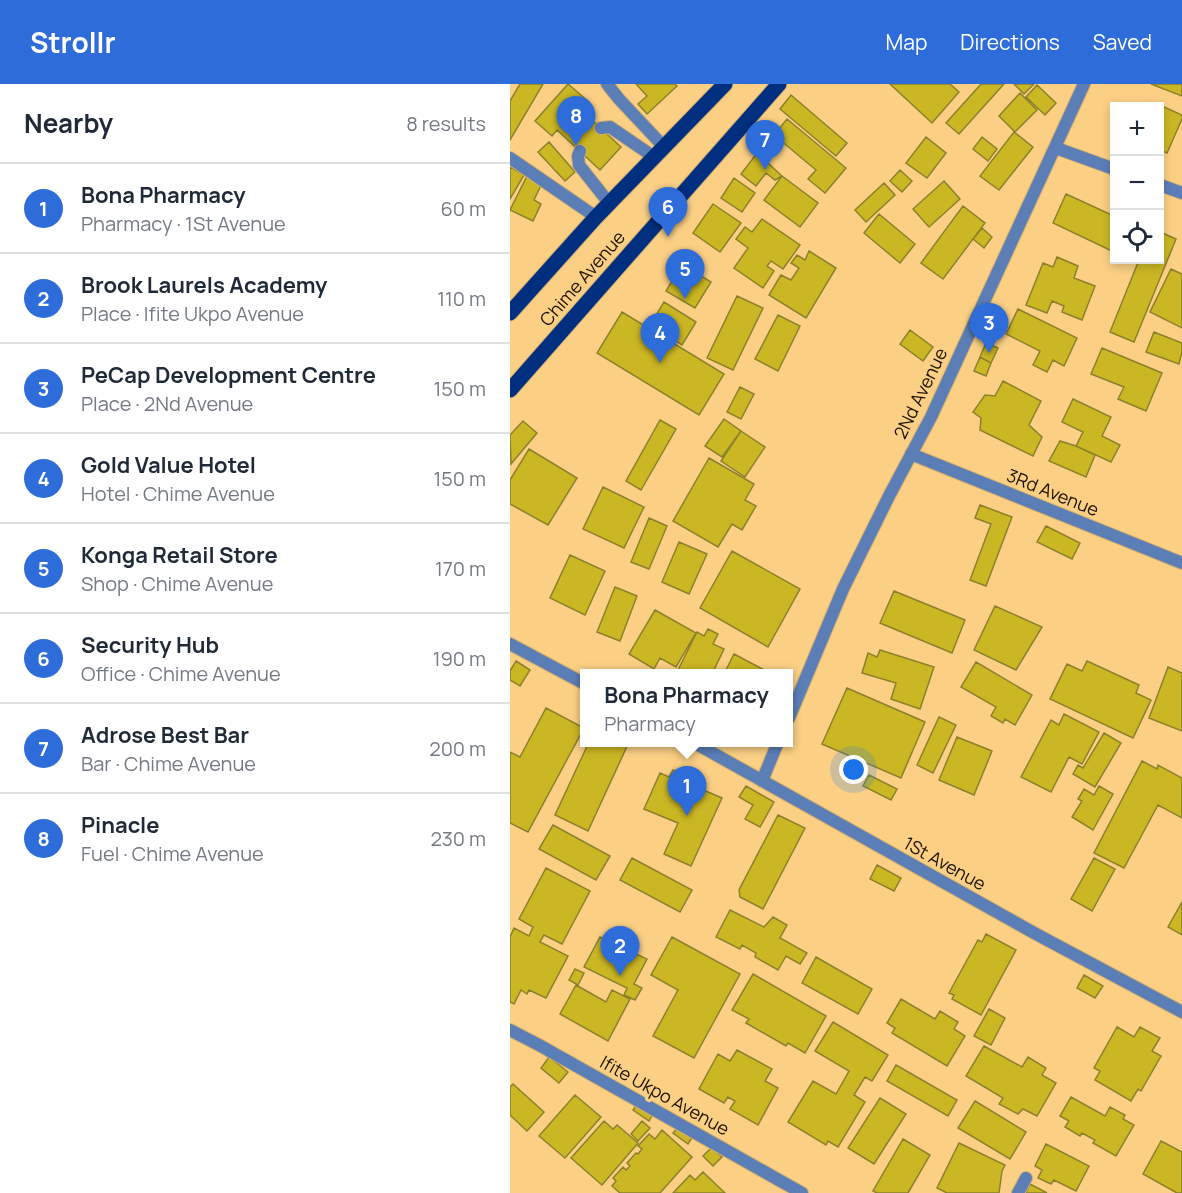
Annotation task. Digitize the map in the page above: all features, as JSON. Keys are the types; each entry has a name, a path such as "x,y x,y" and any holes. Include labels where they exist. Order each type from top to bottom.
{"main road":[{"name":"Chime Avenue","path":"510,313 609,203 725,84"},
{"name":"Chime Avenue","path":"510,390 779,84"}],"street":[{"path":"607,84 659,152"},
{"name":"2Nd Avenue","path":"793,708 843,589 931,417 1084,84"},
{"path":"601,128 610,127 659,152"},
{"path":"1056,148 1110,168"},
{"path":"580,151 579,165 609,203"},
{"path":"510,158 596,217"},
{"path":"1164,186 1182,193"},
{"name":"3Rd Avenue","path":"911,454 1182,563"},
{"path":"510,644 580,681"},
{"name":"1St Avenue","path":"702,747 1036,934 1182,1012"},
{"path":"762,781 776,747"},
{"name":"Ifite Ukpo Avenue","path":"510,1030 802,1193"},
{"path":"1018,1193 1026,1178"}],"building":[{"path":"520,84 543,84 510,140 510,101"},
{"path":"568,84 589,102 581,110 621,147 600,170 557,130 552,136 535,121"},
{"path":"636,84 675,84 677,86 647,114 638,104 647,96"},
{"path":"890,84 950,84 959,92 932,123"},
{"path":"981,84 1004,84 959,134 946,123"},
{"path":"1014,84 1034,84 1024,94"},
{"path":"1151,84 1182,84 1182,96"},
{"path":"1037,85 1056,103 1045,115 1026,97"},
{"path":"1020,93 1037,110 1015,132 999,116"},
{"path":"791,95 847,143 836,156 780,109"},
{"path":"1164,107 1182,115 1167,153 1164,152"},
{"path":"787,119 846,168 825,193 808,179 816,170 774,135"},
{"path":"1014,132 1033,147 999,190 980,176"},
{"path":"926,137 946,153 927,178 906,163"},
{"path":"982,137 997,149 988,161 973,149"},
{"path":"549,142 575,172 565,181 538,152"},
{"path":"757,153 782,176 775,180 766,173 756,186 741,174"},
{"path":"510,167 524,175 510,199"},
{"path":"900,170 912,181 902,192 890,181"},
{"path":"527,176 542,183 534,200 541,204 533,221 510,210"},
{"path":"782,176 818,203 800,227 764,200"},
{"path":"734,178 755,193 742,212 721,198"},
{"path":"944,181 960,199 929,227 913,209"},
{"path":"884,183 895,195 866,222 855,210"},
{"path":"1066,194 1110,214 1110,250 1053,223"},
{"path":"713,204 741,223 720,252 693,233"},
{"path":"963,206 985,223 943,279 921,263"},
{"path":"879,214 915,244 900,263 864,233"},
{"path":"762,219 800,245 783,269 771,261 767,266 774,271 763,288 734,268 748,248 736,239 745,227 752,232"},
{"path":"982,228 992,237 984,248 973,239"},
{"path":"1164,234 1176,239 1134,342 1110,332 1137,264 1164,264"},
{"path":"809,251 836,268 806,318 769,295 781,275 791,280 799,268 791,263 797,255 805,260"},
{"path":"1057,257 1078,266 1074,278 1095,286 1082,320 1062,312 1064,306 1052,301 1047,313 1026,305 1043,263 1053,267"},
{"path":"682,264 711,282 695,308 666,291"},
{"path":"1171,269 1182,274 1182,328 1150,312"},
{"path":"737,296 763,308 733,370 707,358"},
{"path":"664,302 696,322 682,345 650,325"},
{"path":"1018,309 1077,338 1064,366 1053,360 1047,372 1033,365 1040,351 1006,334"},
{"path":"622,312 724,374 699,415 597,353"},
{"path":"778,315 800,326 778,371 755,359"},
{"path":"910,330 933,347 923,361 900,344"},
{"path":"1154,332 1182,343 1179,364 1146,352"},
{"path":"986,343 998,348 991,363 980,357"},
{"path":"1102,348 1162,373 1146,411 1118,399 1124,387 1091,374"},
{"path":"980,357 991,363 986,376 974,371"},
{"path":"1003,381 1041,401 1029,425 1042,437 1033,456 980,430 981,418 973,412 985,395 995,396"},
{"path":"740,387 754,394 741,419 727,412"},
{"path":"1073,399 1111,417 1102,436 1120,445 1111,462 1076,446 1083,432 1062,422"},
{"path":"724,419 741,431 722,457 705,446"},
{"path":"660,420 676,429 641,490 626,481"},
{"path":"523,421 537,433 511,464 510,435"},
{"path":"741,431 765,447 745,477 721,461"},
{"path":"1060,441 1095,455 1086,477 1049,461"},
{"path":"529,449 577,478 548,525 510,504 510,480"},
{"path":"709,458 754,484 745,500 756,506 742,530 732,524 718,547 673,521"},
{"path":"603,487 644,507 624,548 583,529"},
{"path":"980,505 1012,517 986,586 970,580 991,524 975,518"},
{"path":"649,518 667,526 649,569 631,562"},
{"path":"1046,526 1080,543 1072,559 1037,542"},
{"path":"679,542 707,554 689,594 662,582"},
{"path":"732,551 800,589 768,647 700,608"},
{"path":"570,555 605,571 585,615 550,598"},
{"path":"615,587 637,596 620,641 597,632"},
{"path":"894,591 965,620 952,653 880,623"},
{"path":"995,606 1042,627 1016,670 974,650"},
{"path":"655,610 696,633 676,667 660,658 654,669 629,654"},
{"path":"708,629 718,634 713,644 724,649 714,669 678,669 697,632 704,636"},
{"path":"880,650 934,667 920,709 891,699 896,683 862,673 868,653 877,657"},
{"path":"734,654 762,669 726,669"},
{"path":"516,661 530,670 520,686 510,680 510,671"},
{"path":"1087,661 1139,685 1136,693 1151,700 1133,738 1050,699 1067,664 1082,671"},
{"path":"976,662 1032,695 1015,725 1005,719 1003,723 991,716 996,707 961,687"},
{"path":"1168,667 1182,673 1182,731 1149,718"},
{"path":"847,688 925,722 901,778 822,744"},
{"path":"546,708 580,726 580,735 528,832 510,823 510,752 520,757"},
{"path":"1064,714 1099,732 1082,764 1069,757 1051,792 1021,777 1051,720 1059,725"},
{"path":"939,717 956,725 933,773 917,765"},
{"path":"1104,733 1121,743 1095,787 1073,774 1078,765 1083,768"},
{"path":"957,737 992,751 974,795 939,780"},
{"path":"587,747 627,747 588,831 555,815"},
{"path":"1142,761 1157,769 1158,765 1182,778 1182,818 1158,805 1124,868 1094,853"},
{"path":"673,770 703,783 701,789 722,798 691,866 664,854 678,823 644,809 660,773 669,777"},
{"path":"869,775 897,789 891,800 863,786"},
{"path":"746,786 774,802 760,827 745,819 753,805 739,797"},
{"path":"1099,786 1113,794 1093,830 1072,817 1082,801 1078,799 1084,789 1094,795"},
{"path":"778,815 805,828 763,909 740,897 739,890"},
{"path":"553,825 610,856 596,880 539,849"},
{"path":"632,858 692,890 680,912 620,880"},
{"path":"1094,858 1115,869 1092,911 1071,899"},
{"path":"877,865 901,878 894,891 870,879"},
{"path":"546,868 590,891 562,944 544,935 540,942 568,956 546,998 529,990 527,994 521,990 514,1004 510,1002 510,937 514,928 529,936 533,927 519,919"},
{"path":"1182,902 1182,935 1168,927"},
{"path":"730,910 764,927 773,917 787,925 780,938 807,953 800,964 786,956 778,970 755,957 756,953 742,945 740,949 716,937"},
{"path":"986,934 1016,950 981,1015 952,999 954,995 949,993 978,940 982,942"},
{"path":"600,937 647,959 634,984 642,988 635,1000 624,995 627,988 584,967"},
{"path":"672,937 740,974 694,1058 653,1036 678,990 651,975"},
{"path":"816,957 872,989 858,1014 802,983"},
{"path":"575,969 584,973 578,985 569,980"},
{"path":"753,974 826,1016 805,1053 788,1043 786,1046 746,1023 749,1019 732,1010"},
{"path":"1084,975 1103,986 1095,998 1077,988"},
{"path":"576,985 606,1002 612,990 630,999 608,1041 560,1014"},
{"path":"901,999 935,1019 940,1011 958,1022 954,1029 965,1036 947,1066 892,1033 895,1028 887,1023"},
{"path":"989,1009 1005,1018 991,1045 974,1036"},
{"path":"833,1022 888,1055 872,1081 865,1077 854,1095 865,1102 838,1147 828,1141 826,1145 788,1122 813,1081 836,1094 849,1071 815,1051"},
{"path":"1117,1027 1134,1037 1140,1027 1160,1038 1152,1051 1161,1056 1141,1091 1138,1089 1131,1101 1095,1080 1100,1071 1094,1068"},
{"path":"984,1046 1022,1067 1028,1057 1046,1068 1042,1075 1056,1083 1037,1116 1023,1109 1018,1114 999,1104 1003,1098 966,1076"},
{"path":"737,1050 772,1069 765,1081 778,1088 758,1125 730,1109 735,1101 728,1097 724,1103 699,1089 718,1054 730,1061"},
{"path":"549,1057 568,1072 559,1083 541,1068"},
{"path":"896,1065 957,1100 948,1116 887,1081"},
{"path":"513,1084 544,1112 527,1131 510,1115 510,1087"},
{"path":"575,1095 601,1117 565,1158 539,1136"},
{"path":"1071,1097 1105,1116 1110,1107 1125,1115 1123,1119 1134,1125 1116,1156 1093,1143 1095,1140 1082,1133 1080,1136 1065,1127 1069,1121 1060,1116"},
{"path":"880,1098 906,1114 874,1164 848,1148"},
{"path":"975,1101 1026,1132 1010,1159 958,1128"},
{"path":"638,1102 654,1112 649,1121 633,1110"},
{"path":"604,1121 613,1129 617,1125 638,1143 602,1185 571,1158"},
{"path":"642,1121 650,1128 638,1141 631,1134"},
{"path":"679,1126 693,1136 688,1144 673,1133"},
{"path":"662,1130 692,1157 660,1193 620,1193 612,1186 616,1181 613,1178 623,1167 626,1170 630,1166 627,1163 642,1149 638,1146 649,1134 655,1139"},
{"path":"903,1139 930,1155 908,1193 873,1191"},
{"path":"1161,1141 1182,1152 1182,1193 1177,1193 1143,1174"},
{"path":"959,1143 1005,1165 999,1193 947,1193 937,1188"},
{"path":"1046,1144 1089,1166 1076,1191 1054,1180 1051,1184 1038,1178 1042,1170 1035,1166"},
{"path":"712,1147 722,1157 713,1166 703,1156"},
{"path":"703,1172 725,1193 673,1193 690,1175 695,1180"},
{"path":"1030,1184 1047,1193 1026,1193"}],"place":[{"name":"Pinacle","path":"576,146"},
{"name":"Adrose Best Bar","path":"765,170"},
{"name":"Security Hub","path":"668,237"},
{"name":"Konga Retail Store","path":"685,299"},
{"name":"PeCap Development Centre","path":"989,353"},
{"name":"Gold Value Hotel","path":"660,363"},
{"name":"Bona Pharmacy","path":"687,816"},
{"name":"Brook Laurels Academy","path":"620,976"}]}
